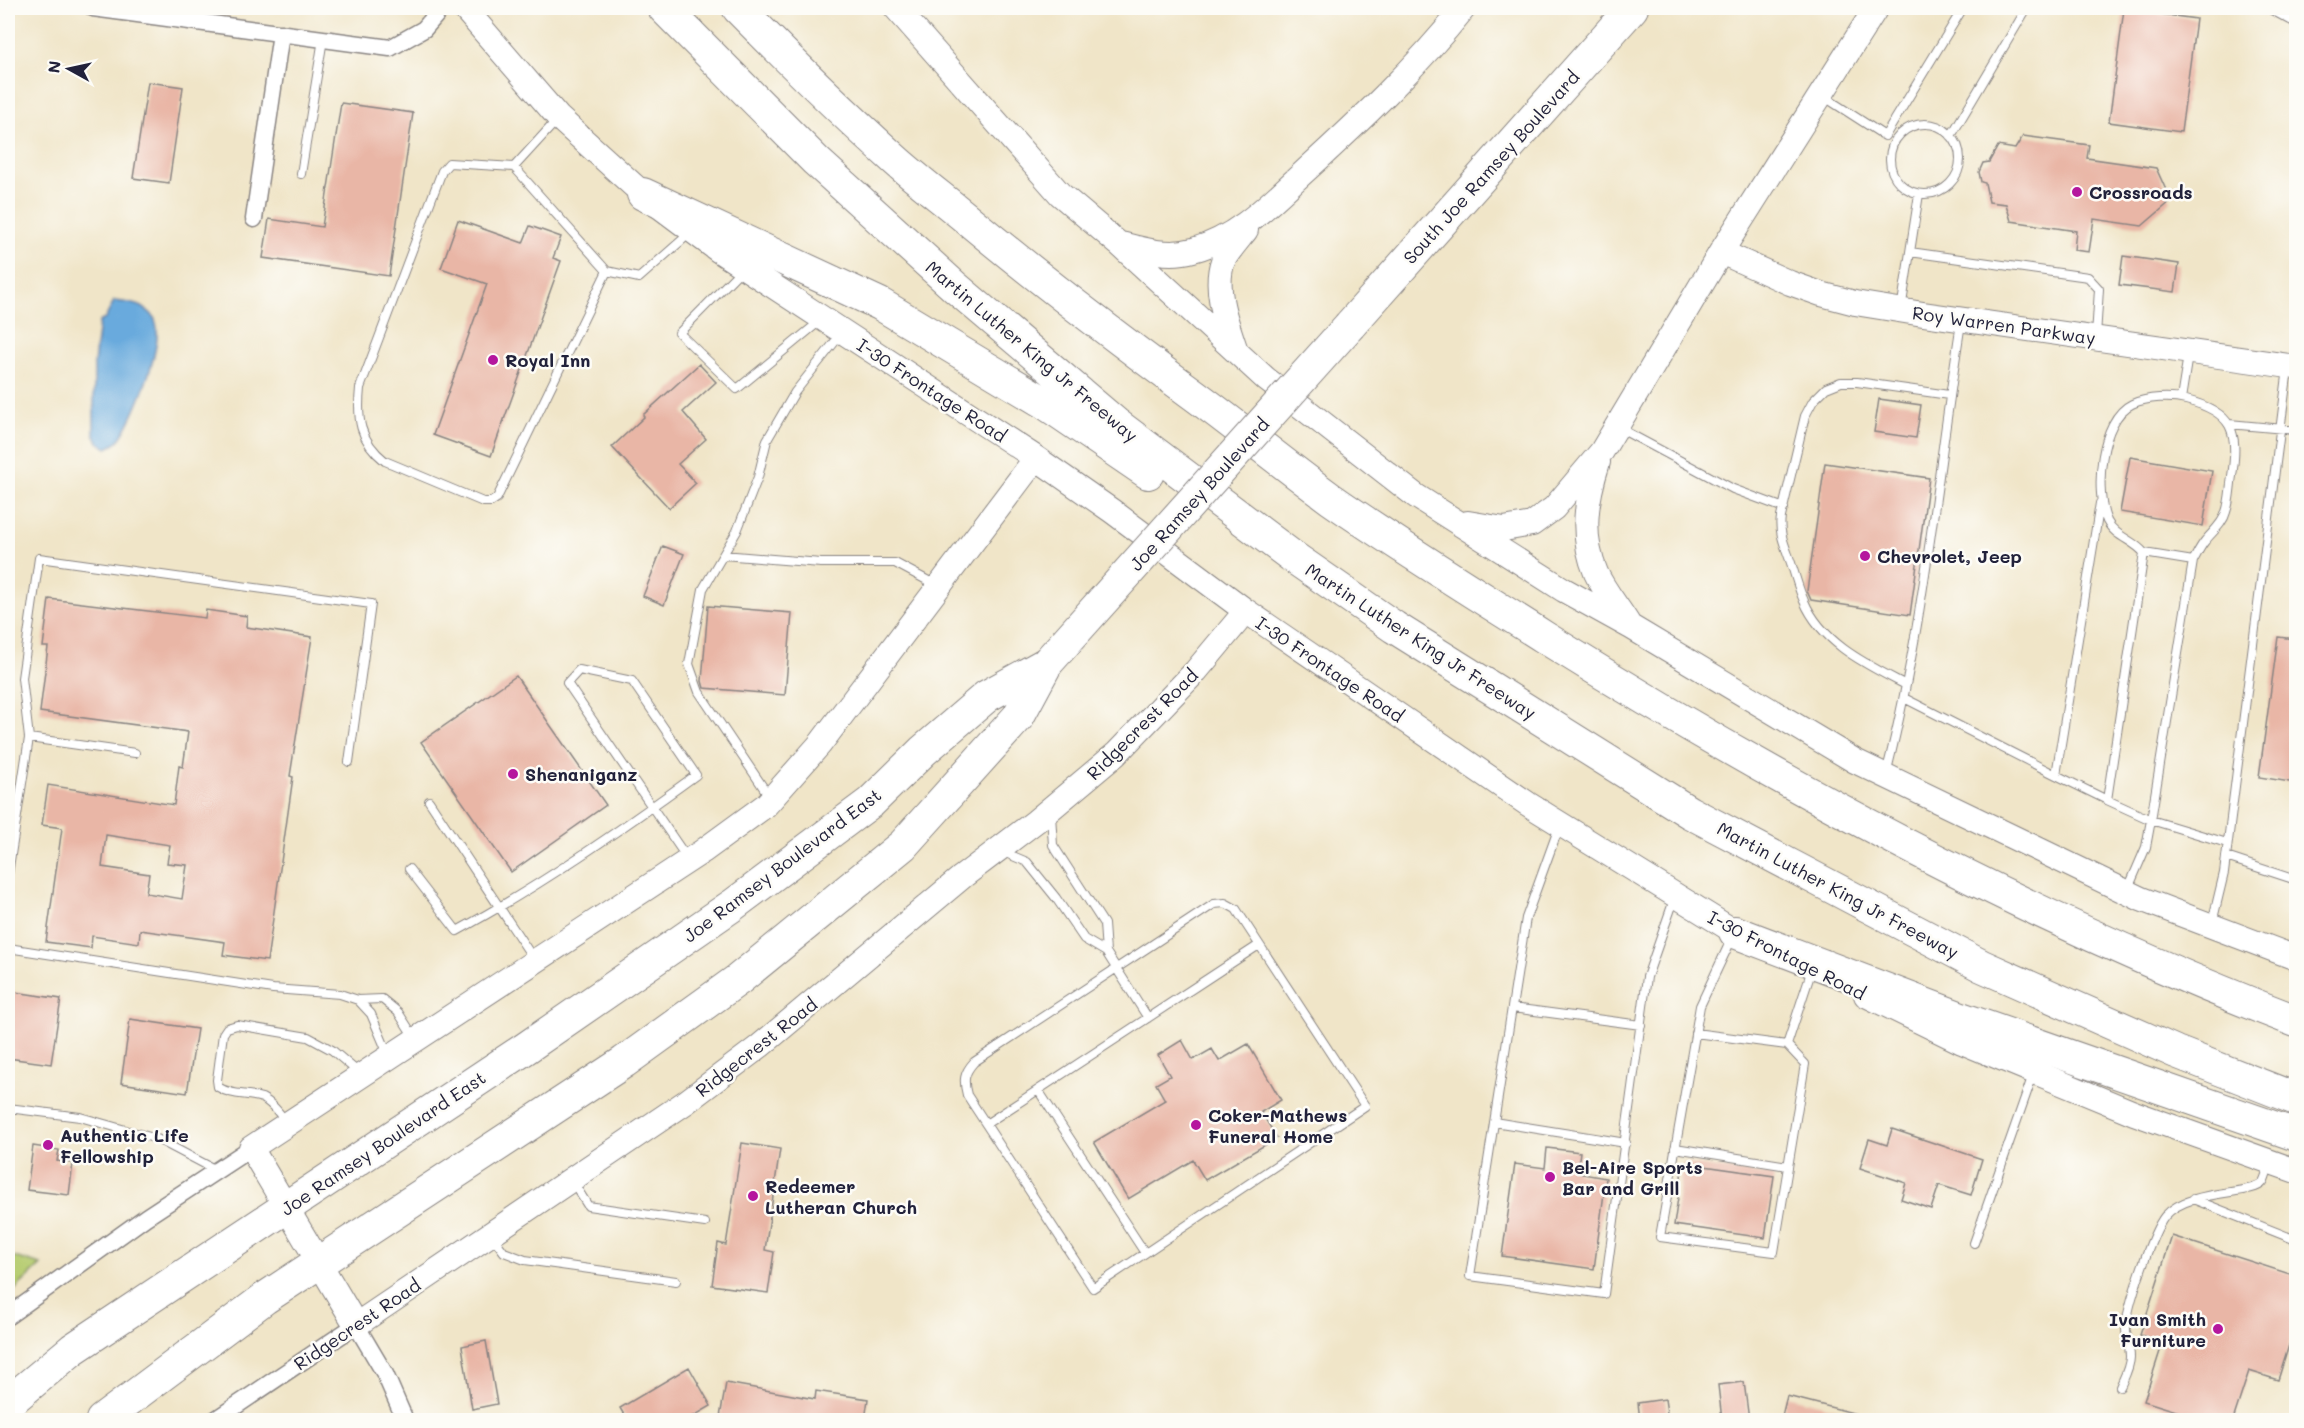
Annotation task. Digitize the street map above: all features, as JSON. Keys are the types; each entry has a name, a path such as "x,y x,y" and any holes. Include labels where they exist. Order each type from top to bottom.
{"highway":[{"name":"Martin Luther King Jr Freeway","path":"664,8 816,161 955,287 1115,423 1293,557 1424,646 1689,812 1982,966 2176,1052 2296,1099"},
{"path":"738,8 896,161 1002,249 1128,348 1331,498 1455,581 1658,707 1768,771 1914,848 2088,933 2230,996 2296,1021"},
{"name":"South Joe Ramsey Boulevard","path":"1350,325 1632,8"},
{"path":"643,194 753,258 880,304 1045,404 1235,532 1293,557"},
{"name":"Joe Ramsey Boulevard","path":"1047,663 1350,325"},
{"path":"102,1420 266,1298 624,1062 739,979 903,845 1018,717 1047,663"},
{"name":"Joe Ramsey Boulevard East","path":"8,1403 73,1349 526,1048 733,905 871,802 923,751 987,696 1047,663"},
{"path":"1735,932 1961,1018 2296,1135"}],"main road":[{"name":"I-30 Frontage Road","path":"464,8 559,118 643,194 692,231 753,258 833,325 1036,458 1112,511 1246,611 1528,804 1735,932 1962,1042 2134,1113 2296,1171"},
{"path":"897,8 1060,194 1119,244 1294,403 1416,496 1564,590 1631,627 1855,761 2126,892 2296,958"},
{"path":"1119,244 1154,253 1191,251 1226,238 1256,216 1382,99 1433,46 1464,8"},
{"path":"1457,521 1504,529 1532,524 1554,508 1602,451 1721,252 1876,8"},
{"path":"1236,352 1220,288 1223,261 1256,216"},
{"name":"Roy Warren Parkway","path":"1721,252 1790,283 1821,294 1901,310 2292,366"},
{"path":"1602,451 1588,493 1585,532 1596,573 1631,627"},
{"path":"356,1325 251,1148 688,861 766,805 820,744 1036,458"},
{"name":"Ridgecrest Road","path":"356,1325 686,1102 760,1046 962,877 1052,808 1116,754 1196,671 1246,611"}],"street":[{"path":"93,8 390,48 424,29 442,8"},
{"path":"254,219 281,33"},
{"path":"8,1316 146,1217 251,1148"},
{"path":"356,1325 385,1374 405,1420"},
{"name":"Ridgecrest Road","path":"215,1420 356,1325"}],"lane":[{"path":"1885,136 1963,8"},
{"path":"1951,136 2027,8"},
{"path":"2268,8 2296,23"},
{"path":"301,174 323,39"},
{"path":"1821,94 1894,142"},
{"path":"514,167 559,118"},
{"path":"1916,125 1935,126 1951,136 1956,144 1960,163 1953,180 1938,192 1919,194 1902,186 1895,179 1889,161 1894,142 1900,134 1916,125"},
{"path":"607,271 497,498 491,502 483,501 385,461 373,452 363,435 358,410 360,388 442,171 449,163 514,167 607,271 639,278 692,231"},
{"path":"1901,310 1919,194"},
{"path":"1910,252 2088,277 2099,289 2096,338"},
{"path":"753,258 679,333 737,389 833,325"},
{"path":"1885,775 1904,698 1926,573 1949,395 1962,320"},
{"path":"771,799 699,692 689,664 703,589 737,531 758,477 767,440 833,325"},
{"path":"2181,399 2189,351"},
{"path":"2211,926 2226,857 2281,427 2292,366"},
{"path":"1906,685 1838,645 1817,622 1805,603 1781,534 1780,524 1805,416 1813,401 1826,388 1841,382 1857,382 1949,395"},
{"path":"2056,775 2102,496 2102,460 2108,438 2118,417 2131,404 2160,398 2181,399 2217,411 2229,424 2235,439 2226,514 2217,529 2203,543 2193,561 2146,847 2126,892"},
{"path":"2229,424 2296,430"},
{"path":"1616,427 1733,489 1784,508"},
{"path":"2102,496 2108,522 2119,536 2139,547 2144,553 2193,561"},
{"path":"2107,800 2144,553"},
{"path":"723,555 821,563 895,563 939,586"},
{"path":"8,874 29,738 22,678 39,558 371,604 349,762"},
{"path":"409,869 457,931 500,908 652,807 696,775 632,681 579,670 567,683 652,807 688,861"},
{"path":"1904,698 2151,820 2228,843"},
{"path":"29,738 135,753"},
{"path":"429,801 535,961"},
{"path":"1052,808 1053,845 1104,924 1106,952"},
{"path":"1561,824 1526,918 1470,1276 1604,1294 1647,977 1676,895"},
{"path":"999,850 1027,862 1056,898 1084,939 1106,952 1148,1018"},
{"path":"2226,857 2296,880"},
{"path":"1225,903 1236,909 1365,1106 1093,1288 967,1095 964,1082 965,1071 974,1062 1116,968 1214,904 1225,903"},
{"path":"1695,1033 1787,1045 1805,1064 1774,1252 1660,1238 1676,1148 1695,1033 1700,1006 1735,932"},
{"path":"986,1124 1259,945"},
{"path":"8,948 273,989 340,994 358,1000 382,999 398,1012 416,1040"},
{"path":"1787,1045 1812,969"},
{"path":"358,1000 371,1014 390,1057"},
{"path":"1512,1008 1641,1025"},
{"path":"288,1124 269,1102 218,1088 223,1034 227,1028 237,1025 308,1037 332,1050 362,1076"},
{"path":"1974,1244 2034,1072"},
{"path":"1038,1090 1144,1253"},
{"path":"8,1108 80,1117 146,1136 217,1170"},
{"path":"1494,1122 1626,1143"},
{"path":"1676,1148 1788,1166"},
{"path":"2120,1387 2130,1358 2126,1330 2127,1317 2152,1244 2164,1218 2177,1205 2193,1199 2254,1188 2262,1183 2270,1161"},
{"path":"571,1180 588,1206 705,1223"},
{"path":"2193,1199 2296,1240"},
{"path":"491,1234 504,1252 525,1260 676,1281"}],"green space":[{"path":"8,1255 41,1265 8,1296"}],"water":[{"path":"114,301 145,308 154,317 157,334 146,383 132,417 118,441 107,448 98,442 94,434 94,364 99,322 105,319"}],"building":[{"path":"2124,9 2196,19 2181,132 2109,122"},
{"path":"148,82 183,87 169,183 133,178"},
{"path":"341,103 413,113 389,276 263,258 269,219 322,227"},
{"name":"Crossroads","path":"2023,136 2089,145 2087,158 2156,168 2171,201 2142,226 2094,219 2089,252 2074,250 2076,231 2011,221 2006,204 1989,202 1985,183 1981,182 1979,172 1983,163 1989,162 1998,146 2015,149"},
{"name":"Royal Inn","path":"458,220 523,243 530,226 561,237 553,258 561,261 491,456 433,435 487,284 441,268"},
{"path":"2123,256 2179,264 2175,292 2119,285"},
{"path":"699,364 716,382 683,412 706,439 678,464 696,483 669,508 612,447"},
{"path":"1879,399 1921,405 1916,438 1874,432"},
{"path":"2130,457 2212,471 2203,526 2120,512"},
{"path":"1825,463 1929,478 1910,615 1811,600 1807,591"},
{"path":"663,546 684,554 664,605 643,596"},
{"path":"49,599 205,618 206,610 247,616 246,627 312,637 290,776 293,777 267,961 223,955 225,942 140,930 139,943 92,936 91,948 46,942 62,828 42,825 48,785 174,805 179,766 183,767 188,732 40,712 48,647 43,647","holes":["106,835 170,845 167,863 187,865 182,899 146,893 149,874 102,867"]},
{"path":"708,606 792,613 785,695 704,688 702,681"},
{"path":"2278,637 2296,639 2296,783 2259,777"},
{"name":"Shenaniganz","path":"516,676 606,805 511,872 421,742"},
{"path":"8,991 61,999 51,1064 8,1058"},
{"path":"130,1019 197,1029 187,1093 121,1083"},
{"name":"Coker-Mathews Funeral Home","path":"1182,1040 1193,1060 1212,1049 1219,1061 1248,1044 1281,1100 1261,1112 1277,1138 1205,1180 1193,1160 1128,1199 1094,1142 1165,1100 1156,1084 1170,1076 1158,1055"},
{"path":"1892,1129 1982,1159 1971,1195 1939,1185 1931,1209 1901,1199 1906,1183 1860,1168 1869,1139 1887,1145"},
{"name":"Redeemer Lutheran Church","path":"742,1143 780,1149 765,1250 774,1252 768,1293 712,1285 718,1243 726,1245"},
{"path":"33,1146 59,1150 57,1161 73,1163 69,1195 27,1190"},
{"path":"1547,1148 1580,1152 1577,1173 1606,1178 1594,1269 1502,1256 1515,1164 1545,1168"},
{"path":"1683,1163 1774,1176 1765,1238 1674,1225"},
{"name":"Ivan Smith Furniture","path":"2172,1236 2296,1276 2296,1323 2278,1380 2249,1371 2233,1420 2205,1420 2144,1401 2163,1342 2140,1335"},
{"path":"486,1341 497,1404 472,1409 462,1346"},
{"path":"689,1367 711,1406 687,1420 627,1420 620,1408"},
{"path":"1744,1382 1749,1420 1722,1420 1718,1385"},
{"path":"726,1383 815,1399 816,1391 868,1399 865,1420 739,1420 720,1417"},
{"path":"1787,1396 1861,1415 1860,1420 1781,1420"},
{"path":"1665,1399 1668,1420 1640,1420 1638,1403"}],"place":[{"name":"Crossroads","path":"2077,192"},
{"name":"Royal Inn","path":"493,360"},
{"name":"Chevrolet, Jeep","path":"1865,556"},
{"name":"Shenaniganz","path":"513,774"},
{"name":"Coker-Mathews Funeral Home","path":"1196,1125"},
{"name":"Authentic Life Fellowship","path":"48,1145"},
{"name":"Bel-Aire Sports Bar and Grill","path":"1550,1177"},
{"name":"Redeemer Lutheran Church","path":"753,1196"},
{"name":"Ivan Smith Furniture","path":"2218,1329"}]}
